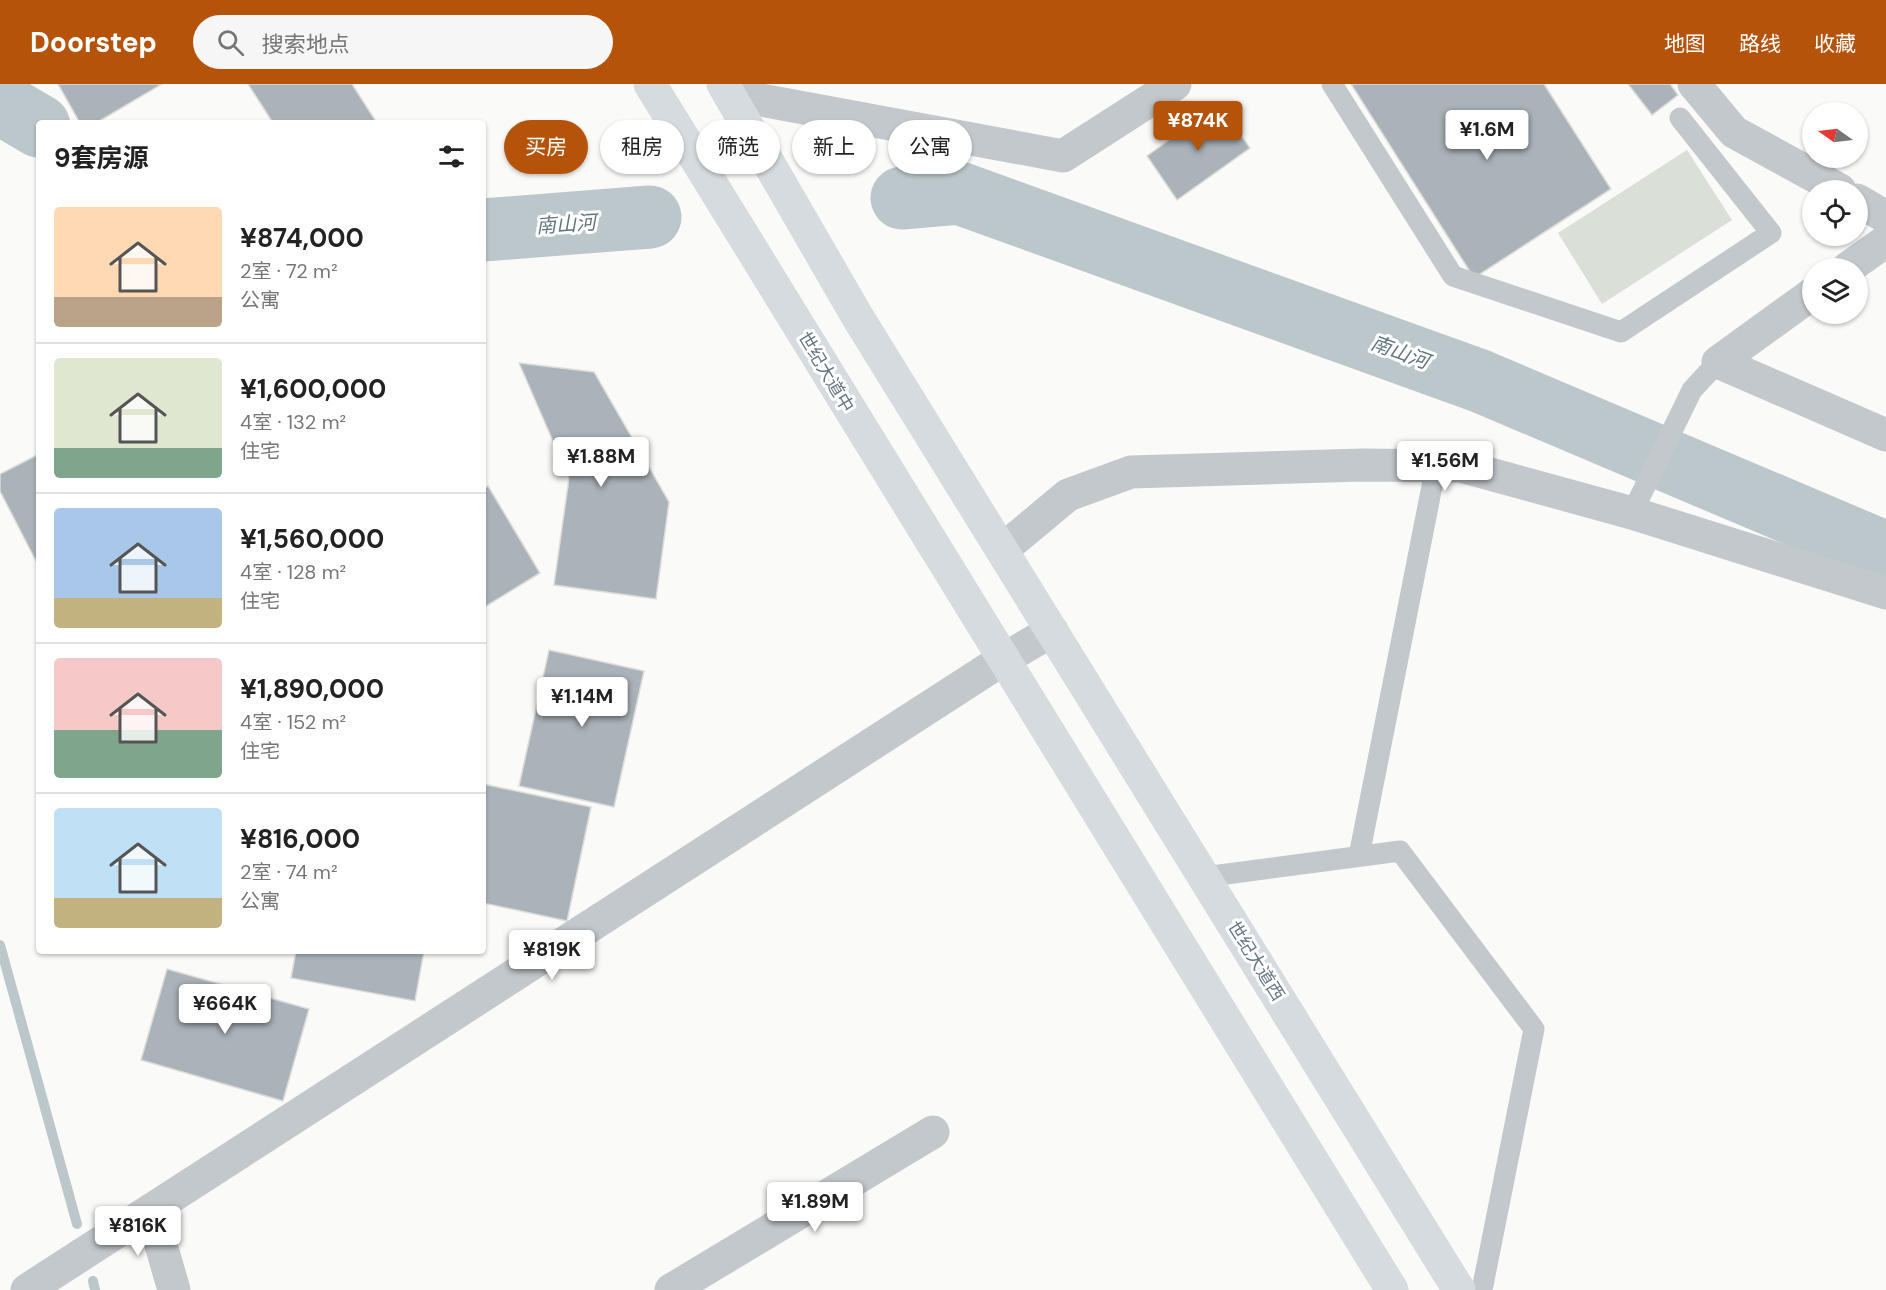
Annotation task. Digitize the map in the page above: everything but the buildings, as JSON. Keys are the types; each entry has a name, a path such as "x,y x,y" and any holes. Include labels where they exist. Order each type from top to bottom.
{"main road":[{"name":"世纪大道中","path":"650,84 1002,660"},
{"path":"726,89 857,316 1052,631"},
{"name":"世纪大道西","path":"1052,631 1459,1290"},
{"path":"1002,660 1392,1290"}],"street":[{"path":"726,89 1063,156 1175,84"},
{"path":"1694,84 1734,132 1822,180"},
{"path":"1868,206 1886,216"},
{"path":"1862,258 1886,241"},
{"path":"1718,362 1802,301"},
{"path":"1718,362 1886,435"},
{"path":"1002,550 1068,495 1131,472 1362,465 1461,466 1639,500 1886,593"},
{"path":"27,1290 1002,660 1052,631"},
{"path":"671,1290 933,1132"},
{"path":"152,1210 174,1290"}],"lane":[{"path":"1332,84 1453,276 1621,332 1771,233 1680,118"},
{"path":"1639,500 1692,390 1718,362"},
{"path":"1359,856 1436,466"},
{"path":"1204,876 1400,851 1534,1029 1482,1290"}],"shaded area":[{"path":"1687,150 1732,220 1602,304 1558,233"}],"waterway":[{"name":"南山河","path":"0,103 36,124"},
{"name":"南山河","path":"902,198 959,193 1480,381 1886,553"},
{"name":"南山河","path":"486,230 650,217"},
{"path":"0,945 77,1224"},
{"path":"93,1281 95,1290"}]}
